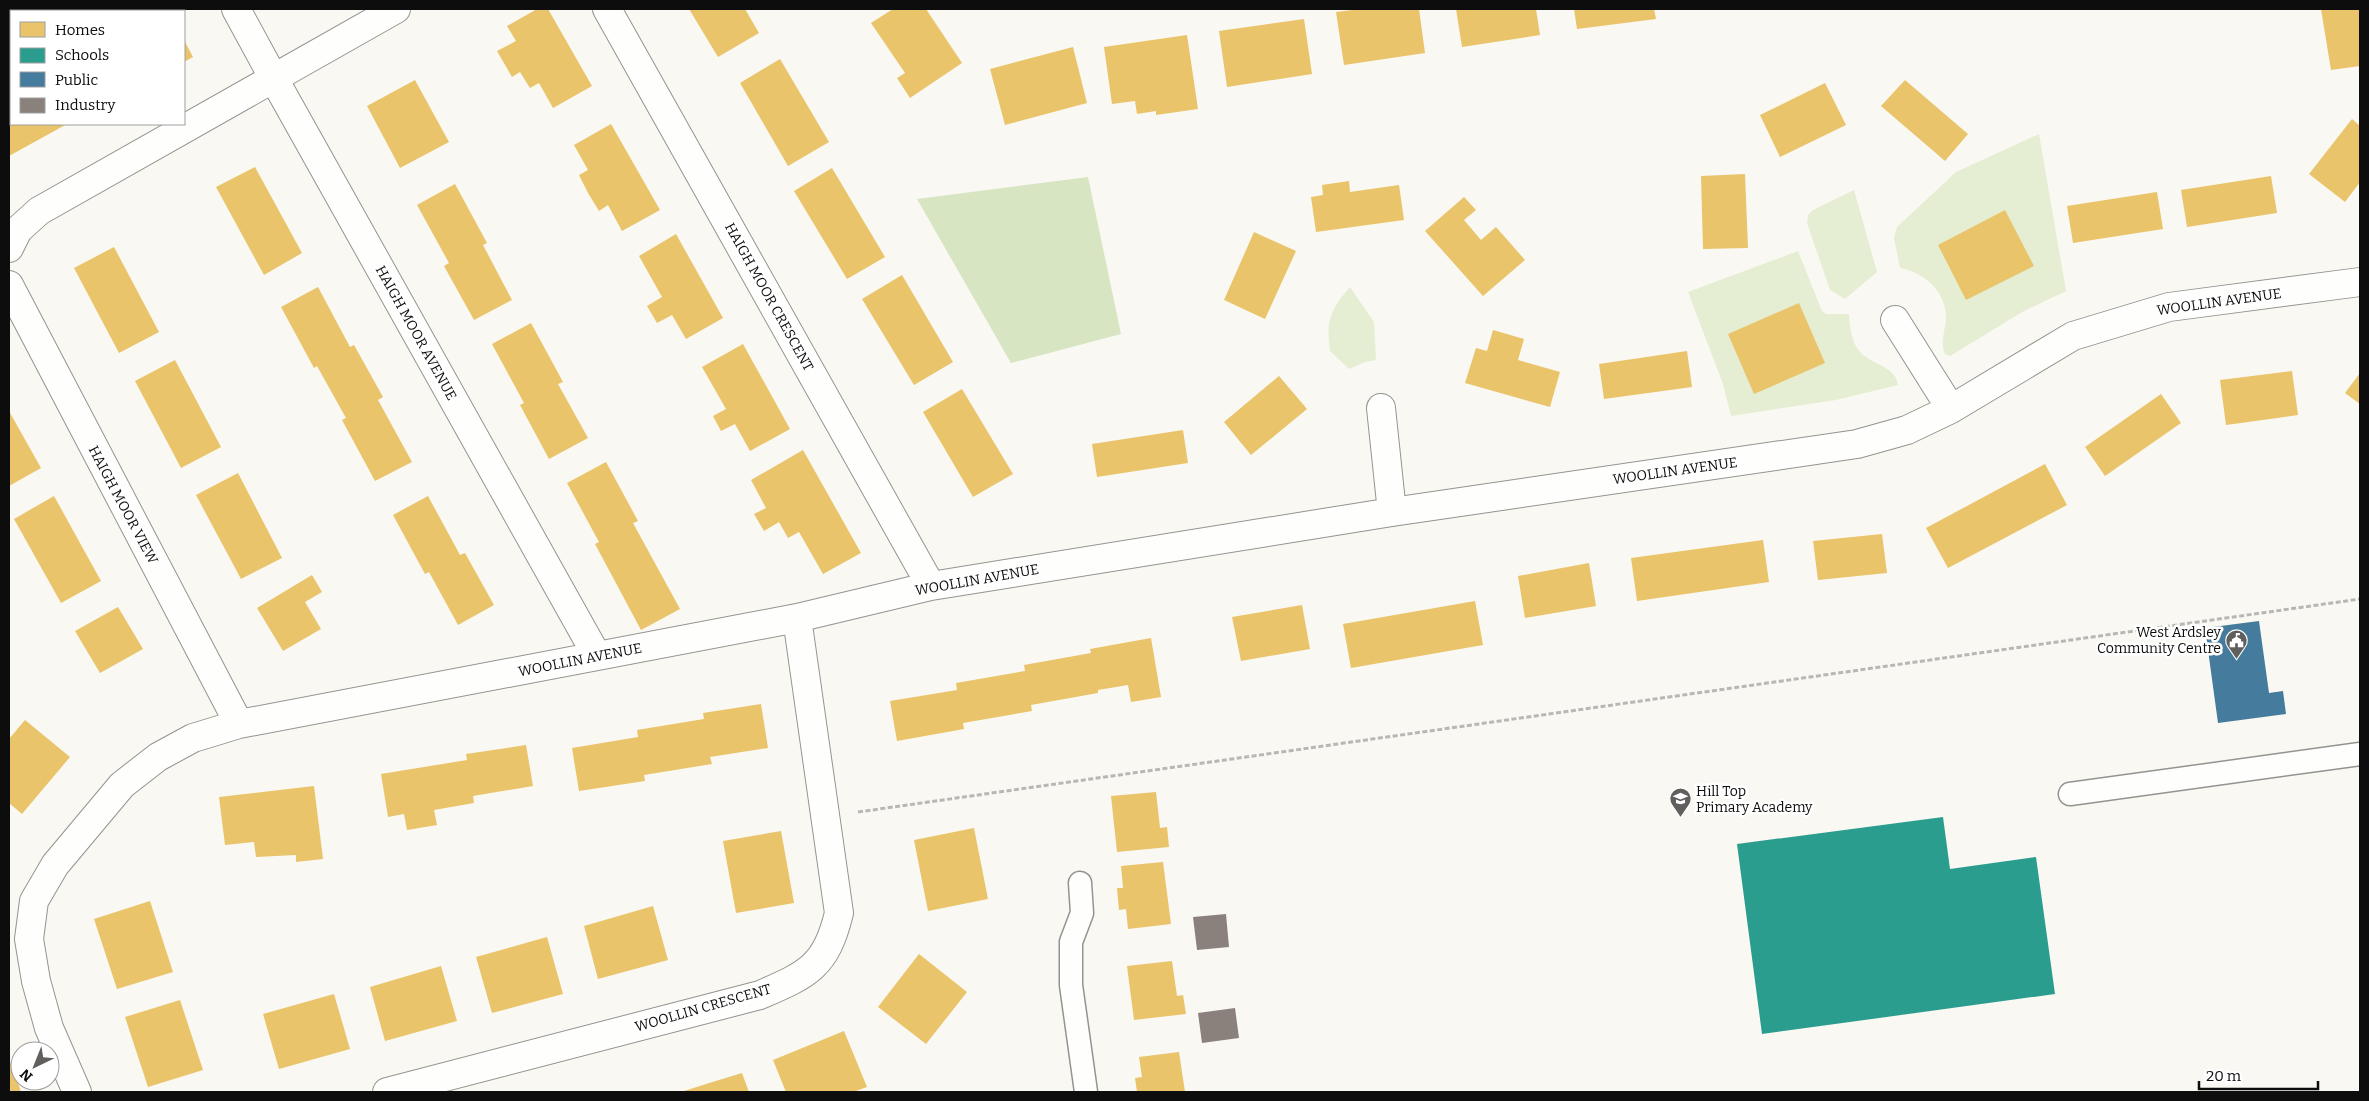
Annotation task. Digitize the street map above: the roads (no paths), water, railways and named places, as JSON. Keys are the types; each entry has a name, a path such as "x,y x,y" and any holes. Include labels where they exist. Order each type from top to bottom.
{"street":[{"name":"HAIGH MOOR AVENUE","path":"236,9 597,656"},
{"path":"9,248 18,230 39,211 396,9"},
{"name":"HAIGH MOOR CRESCENT","path":"607,9 932,586"},
{"name":"WOOLLIN AVENUE","path":"77,1092 49,1028 36,982 28,939 34,901 55,866 122,785 158,758 193,738 239,724 797,618 932,586 1392,512 1856,444 1907,430 1951,409 2073,336 2169,306 2360,282"},
{"name":"HAIGH MOOR VIEW","path":"9,285 17,305 239,724"},
{"path":"1895,320 1951,409"},
{"path":"1381,408 1392,512"},
{"name":"WOOLLIN CRESCENT","path":"387,1092 760,995 790,982 816,965 832,939 839,913 827,816 797,618"}],"lane":[{"path":"2070,794 2360,754"},
{"path":"1080,883 1082,913 1071,942 1071,985 1086,1092"}],"place":[{"name":"West Ardsley Community Centre","path":"2237,659"},
{"name":"Hill Top Primary Academy","path":"1680,818"}]}
